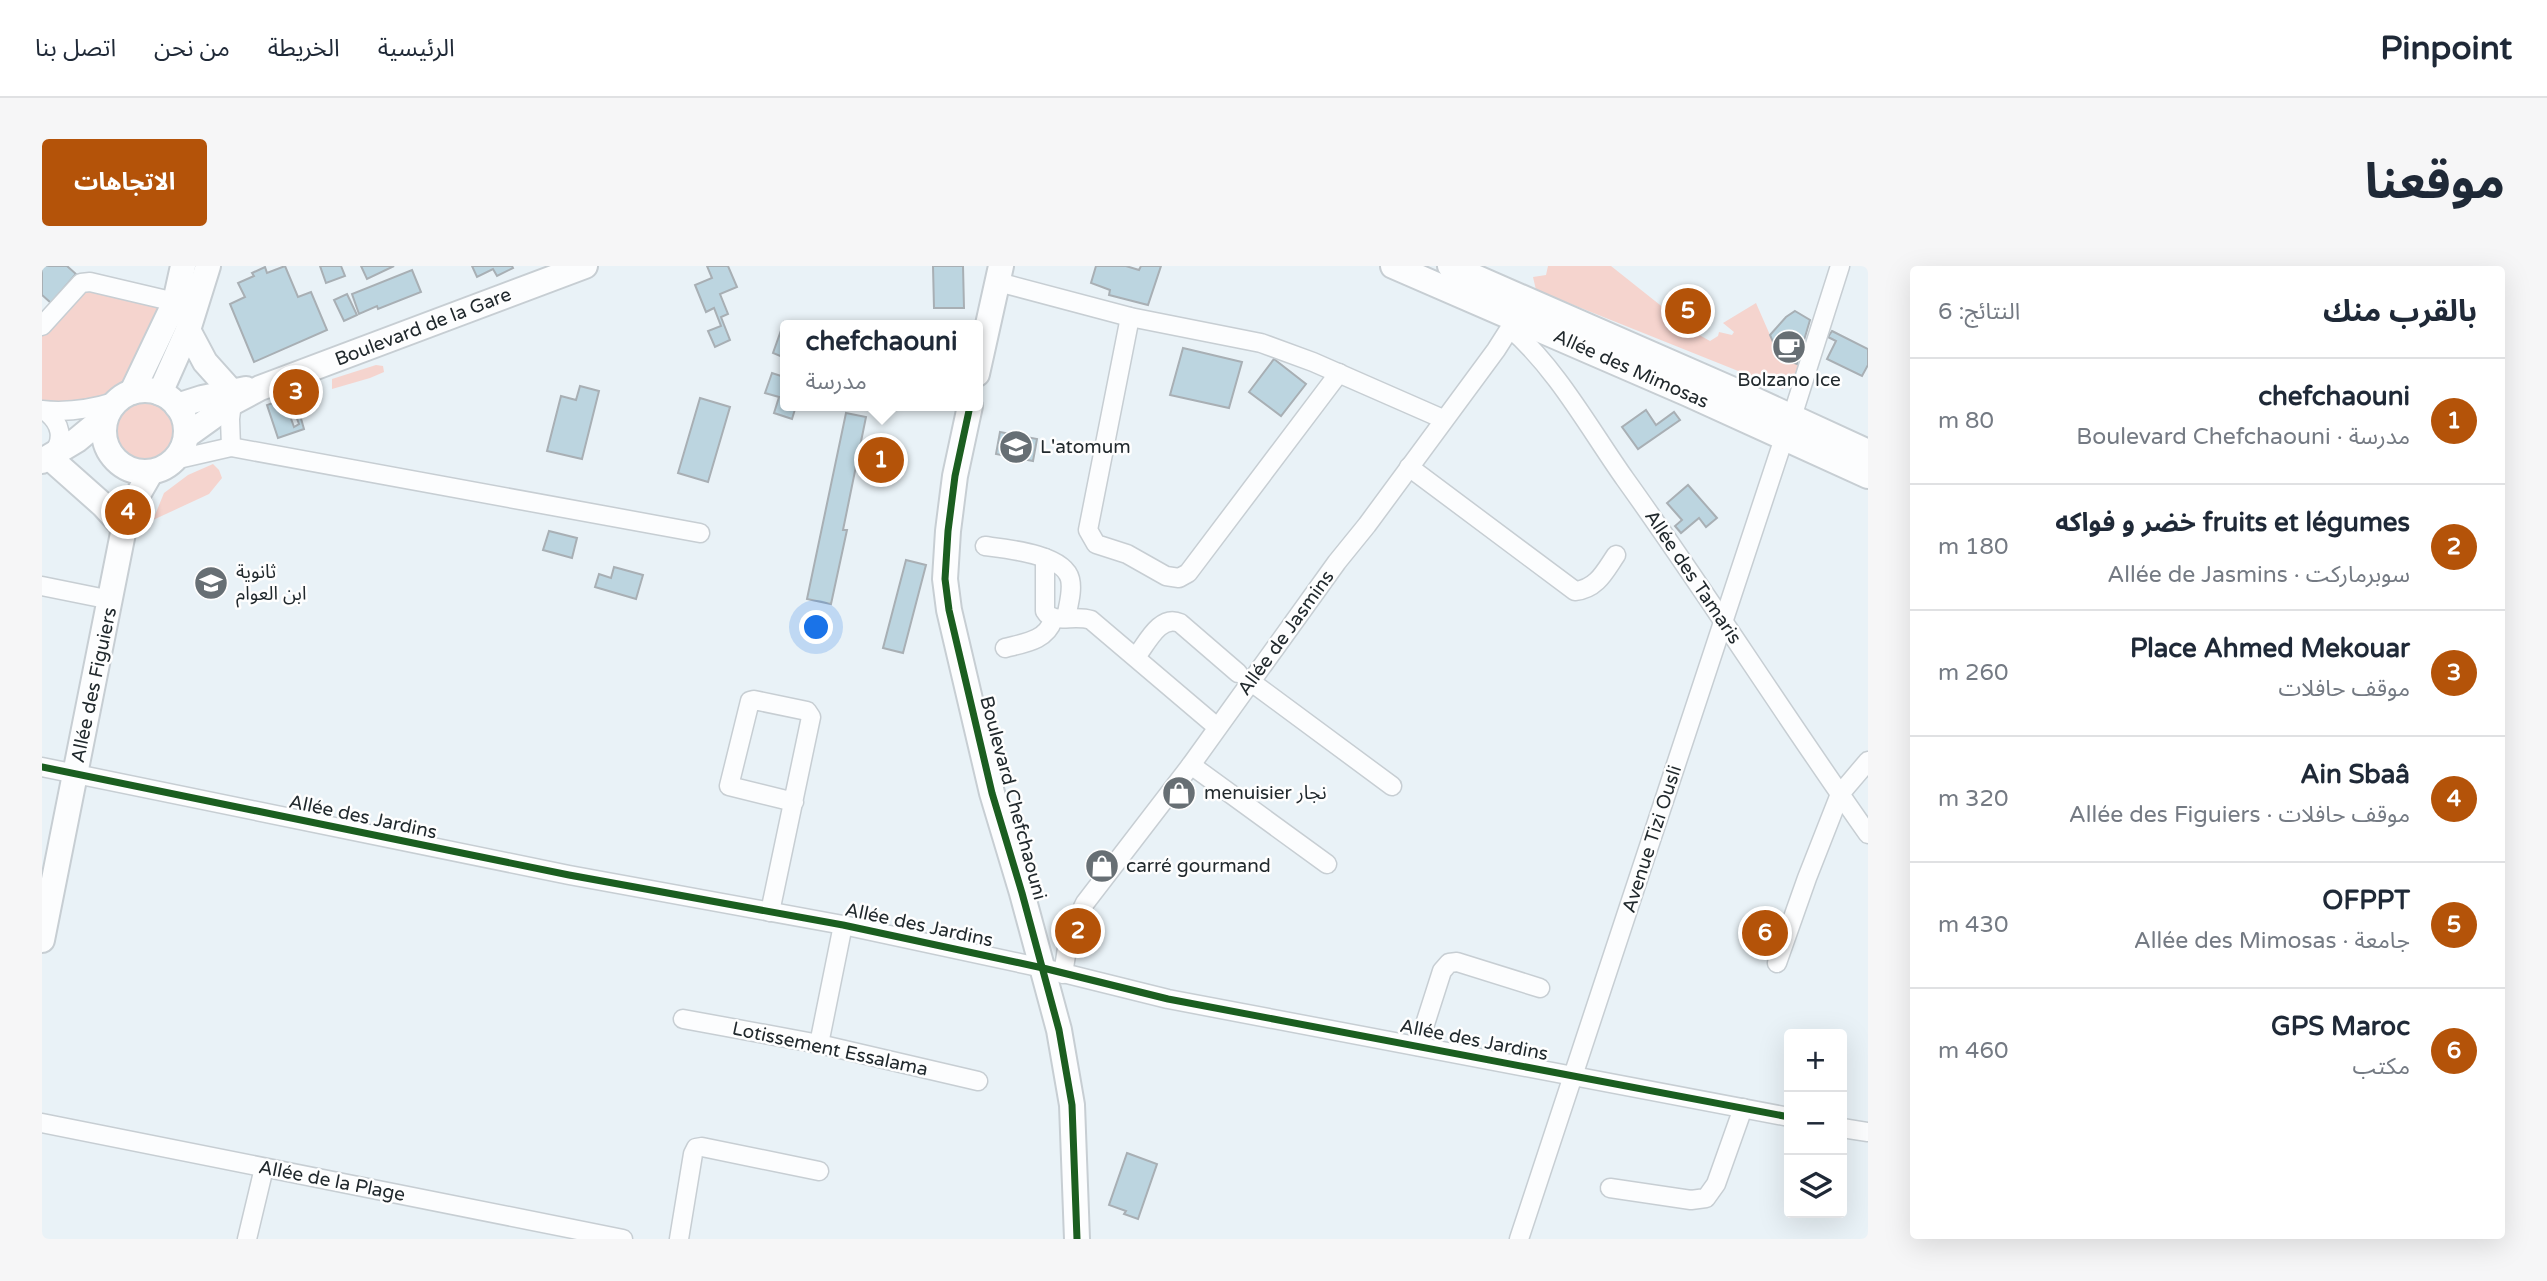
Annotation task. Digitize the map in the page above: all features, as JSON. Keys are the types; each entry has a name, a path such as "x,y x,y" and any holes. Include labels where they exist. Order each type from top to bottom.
{"street":[{"path":"116,460 104,436 118,403 174,302 184,266"},
{"path":"169,399 208,266"},
{"name":"Boulevard de la Gare","path":"169,399 232,397 585,266"},
{"name":"Allée des Mimosas","path":"1393,266 1479,283"},
{"name":"Allée des Mimosas","path":"1450,266 1479,283 1516,314 1788,428 1868,452"},
{"name":"Avenue Tizi Ousli","path":"1519,1239 1840,266"},
{"path":"983,347 999,274 1130,317 1280,349 1443,419"},
{"path":"42,326 81,283 90,282 174,302"},
{"name":"Allée de Jasmins","path":"1053,971 1085,903 1191,765 1217,727 1244,677 1409,467 1516,314"},
{"name":"Allée des Tamaris","path":"1516,314 1532,347 1868,834"},
{"path":"1130,317 1088,530 1096,544 1127,554 1166,576 1179,578 1188,573 1339,373"},
{"path":"188,330 205,362 232,397 231,447"},
{"path":"141,390 169,399 183,415 186,436 182,449 174,460 151,472 135,471 116,460 86,454 46,459 89,432 118,403 141,390"},
{"name":"Boulevard de la Gare","path":"186,436 232,397"},
{"path":"43,411 92,409 118,403"},
{"path":"43,411 54,418 59,427 60,438 57,449 46,459"},
{"name":"Boulevard Chefchaouni","path":"969,411 955,476 948,531 946,579 949,611 992,793 1053,971 1059,1030 1072,1105 1077,1239"},
{"name":"Allée des Mimosas","path":"1788,428 1868,476"},
{"path":"174,460 231,447 700,533"},
{"path":"46,459 126,520"},
{"name":"Allée des Figuiers","path":"42,940 126,520 125,477 116,460"},
{"path":"1409,467 1576,591 1587,590 1597,582 1616,555"},
{"name":"Allée des Figuiers","path":"126,520 151,472"},
{"path":"985,546 1045,558 1062,566 1069,575 1071,586 1059,619 1040,638 1005,648"},
{"path":"1045,558 1045,611 1059,619 1075,616 1091,620 1217,727"},
{"path":"42,586 111,600"},
{"path":"1136,657 1163,622 1173,620 1180,623 1244,677 1392,786"},
{"path":"770,912 794,802 810,713 750,701 729,786 794,802"},
{"path":"1777,963 1840,794 1868,761"},
{"path":"1191,765 1327,864"},
{"name":"Allée des Jardins","path":"42,767 569,875 843,925 1168,999 1784,1116"},
{"path":"819,1044 843,925"},
{"path":"1418,1046 1442,971 1449,963 1457,962 1540,988"},
{"name":"Lotissement Essalama","path":"683,1019 819,1044 978,1082"},
{"path":"1611,1188 1691,1200 1706,1198 1716,1184 1743,1108"},
{"name":"Allée de la Plage","path":"42,1123 623,1239"},
{"path":"1847,1131 1868,1132"},
{"path":"680,1239 696,1149 702,1147 819,1171"},
{"path":"247,1239 264,1168"}],"shaded area":[{"path":"1548,266 1611,266 1694,332 1710,341 1718,336 1719,332 1732,335 1734,332 1723,323 1756,303 1780,358 1801,366 1783,389 1536,290 1533,277 1546,275"},
{"path":"81,287 163,307 141,362 129,379 119,387 81,401 42,402 42,335"},
{"path":"376,365 383,366 384,372 332,389 332,379"},
{"path":"145,398 162,399 176,416 178,432 168,451 154,459 139,462 120,451 111,434 115,420 122,410 131,402"},
{"path":"213,464 222,478 209,494 153,520 164,493 188,475"}],"building":[{"path":"42,266 67,266 76,274 51,303 42,295"},
{"path":"285,266 298,297 311,292 327,330 254,362 230,304 245,297 238,283 254,276 252,273 265,267 267,273"},
{"path":"320,266 341,266 345,276 326,283"},
{"path":"361,266 394,266 367,279"},
{"path":"472,266 513,268 497,276 493,269 477,277"},
{"path":"707,266 728,266 737,287 720,294 728,314 721,317 730,340 715,347 708,331 721,326 714,308 706,312 695,285 712,278"},
{"path":"933,266 963,266 964,308 934,308"},
{"path":"1096,266 1126,266 1139,270 1141,266 1161,266 1148,305 1109,295 1110,290 1091,283"},
{"path":"412,270 421,292 359,314 352,294"},
{"path":"347,294 357,315 344,321 334,300"},
{"name":"Bolzano Ice","path":"1795,311 1810,320 1797,364 1780,358 1770,335"},
{"path":"1832,331 1868,349 1868,365 1862,376 1827,359 1836,341 1828,337"},
{"path":"780,333 780,356 773,353"},
{"path":"1183,348 1242,362 1229,408 1170,395"},
{"path":"1274,359 1306,384 1281,416 1249,392"},
{"path":"772,373 780,376 780,411 794,411 792,419 774,413 779,397 765,393"},
{"path":"580,386 599,391 582,459 547,451 561,396 576,400"},
{"path":"700,398 730,407 708,482 678,473"},
{"path":"284,399 294,427 299,424 296,416 300,415 304,429 278,438 267,405"},
{"path":"1646,410 1656,425 1674,412 1680,420 1638,449 1622,427"},
{"path":"846,413 866,417 843,530 847,530 831,604 807,599"},
{"name":"L'atomum","path":"1000,432 1037,439 1033,461 996,454"},
{"path":"1688,485 1717,518 1706,527 1699,518 1681,533 1675,526 1682,520 1667,503"},
{"path":"549,531 577,538 572,558 543,550"},
{"path":"906,560 926,565 903,653 883,648"},
{"path":"614,567 643,575 636,599 595,587 599,574 611,578"},
{"path":"1127,1153 1157,1164 1138,1219 1109,1205"}],"cycle path":[{"path":"969,411 955,476 948,531 945,579 949,610 992,793 1059,1030 1072,1105 1077,1239"},
{"path":"42,767 569,875 843,925 1043,968 1168,999 1784,1116"}],"place":[{"name":"OFPPT","path":"1688,311"},
{"name":"Bolzano Ice","path":"1789,347"},
{"name":"Place Ahmed Mekouar","path":"296,392"},
{"name":"L'atomum","path":"1016,447"},
{"name":"chefchaouni","path":"881,460"},
{"name":"Ain Sbaâ","path":"128,512"},
{"name":"ثانوية ابن العوام","path":"211,583"},
{"name":"menuisier نجار","path":"1179,793"},
{"name":"carré gourmand","path":"1102,866"},
{"name":"fruits et légumes خضر و فواكه","path":"1078,931"},
{"name":"GPS Maroc","path":"1765,933"}]}
